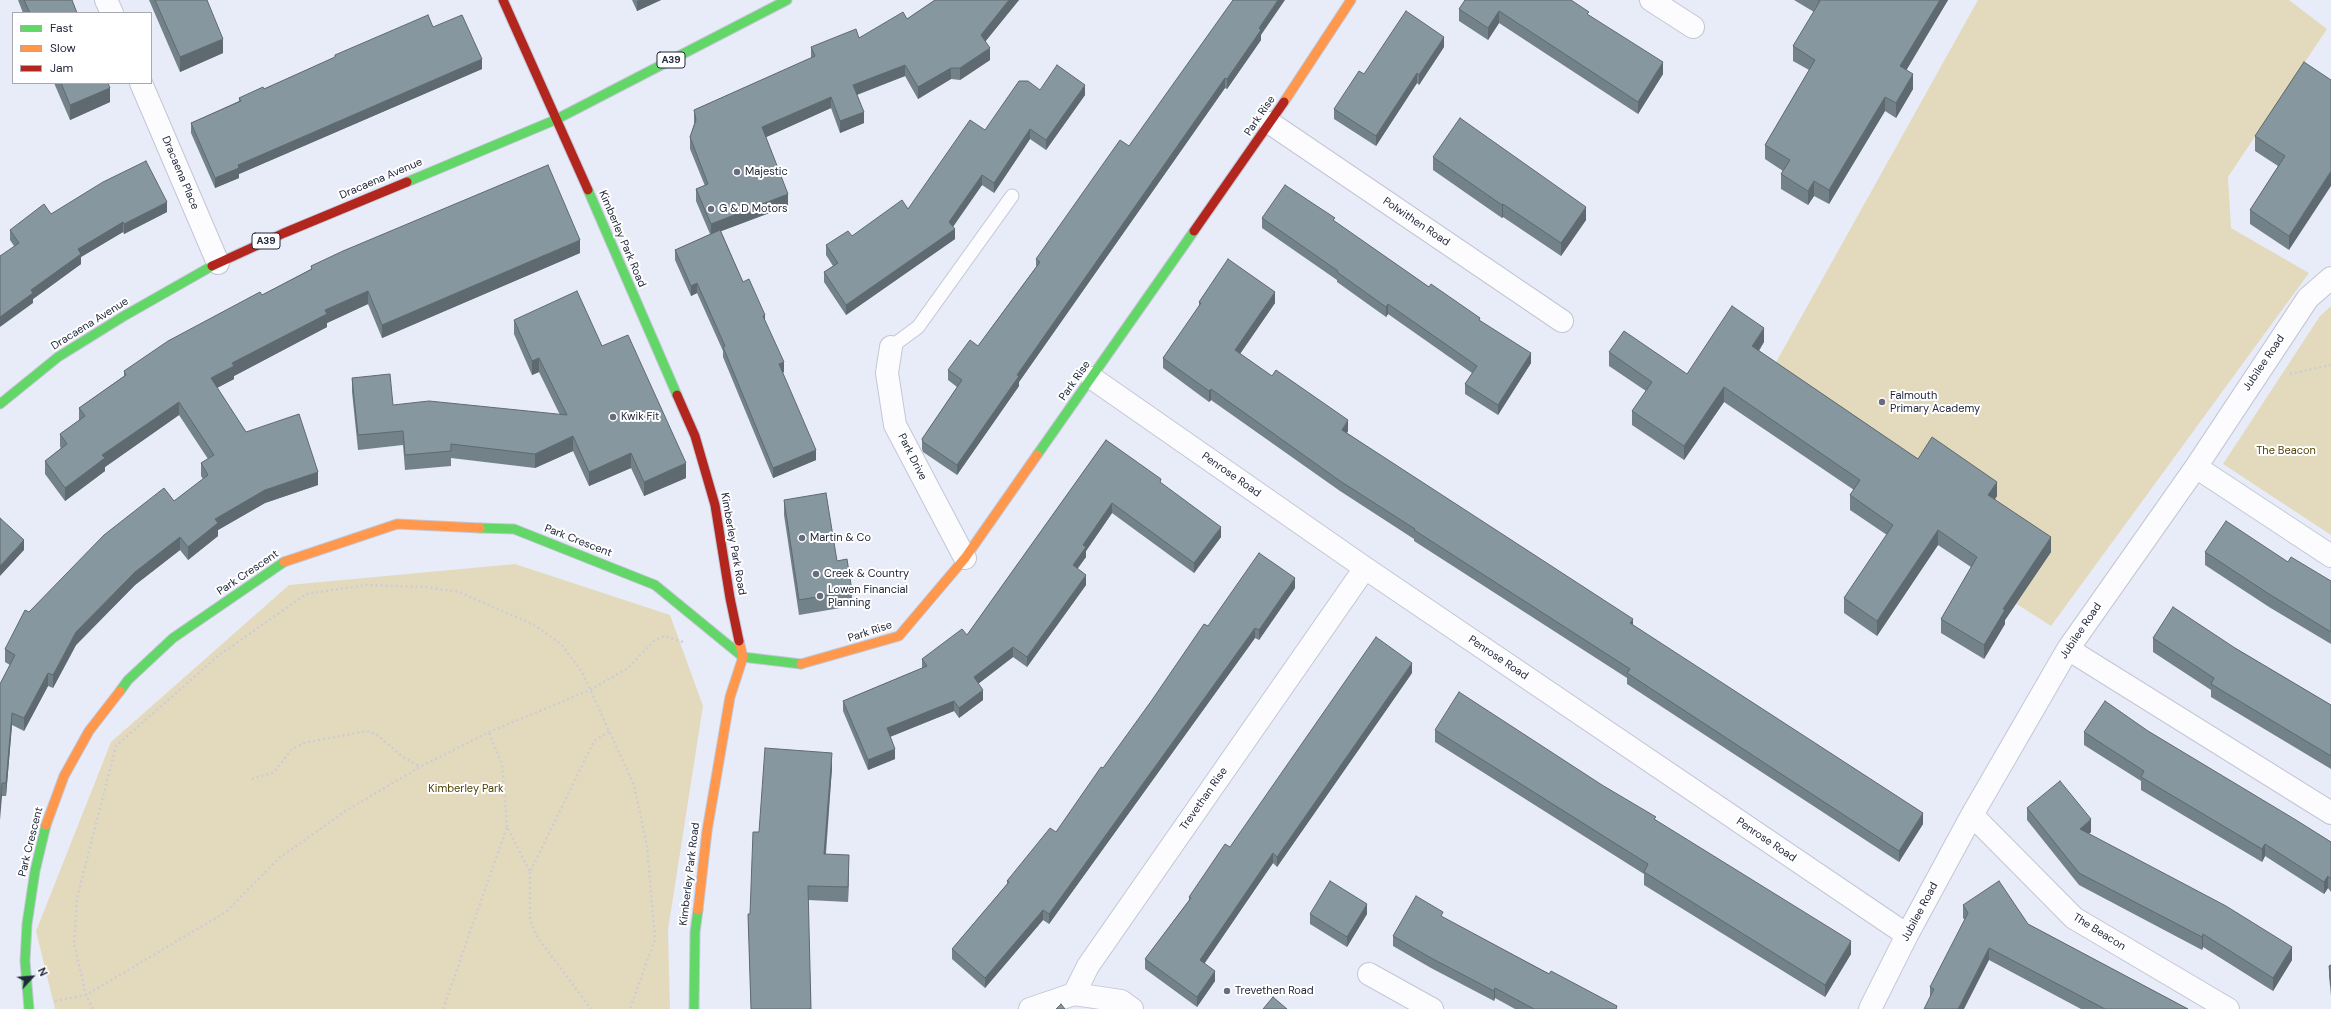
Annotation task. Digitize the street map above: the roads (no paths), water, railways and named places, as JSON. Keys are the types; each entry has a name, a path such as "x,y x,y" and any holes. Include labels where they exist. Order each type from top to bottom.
{"street":[{"path":"106,0 112,12"},
{"name":"Kimberley Park Road","path":"503,0 555,120 577,164 647,330 694,436 715,505 730,598 743,657 730,697 707,831 695,932 694,1009"},
{"name":"Dracaena Avenue","path":"0,404 65,353 124,316 218,264 284,233 555,120 786,0"},
{"name":"Park Rise","path":"743,657 805,664 899,636 965,558 1270,123 1351,0"},
{"path":"1651,0 1693,27"},
{"name":"Dracaena Place","path":"141,84 218,264"},
{"name":"Polwithen Road","path":"1270,123 1562,321"},
{"name":"Jubilee Road","path":"1870,1009 1907,935 1972,815 2068,649 2196,466 2308,298 2331,278"},
{"name":"Park Drive","path":"891,347 888,373 895,424 965,558"},
{"name":"Penrose Road","path":"1092,378 1365,568 1907,935"},
{"path":"2196,466 2331,556"},
{"name":"Park Crescent","path":"29,1007 25,961 27,924 35,871 45,828 64,776 89,731 128,680 174,638 284,562 397,524 514,530 655,584 743,657"},
{"name":"Trevethan Rise","path":"1074,994 1088,966 1365,568"},
{"path":"2068,649 2331,813"},
{"name":"The Beacon","path":"1972,815 2074,918 2228,1009"},
{"path":"1369,974 1432,1009"},
{"path":"1030,1009 1074,994 1121,1001 1132,1009"}],"lane":[{"path":"891,347 918,327 1012,196"}],"place":[{"name":"Majestic","path":"737,172"},
{"name":"G & D Motors","path":"711,209"},
{"name":"Falmouth Primary Academy","path":"1882,402"},
{"name":"Kwik Fit","path":"613,417"},
{"name":"Martin & Co","path":"802,538"},
{"name":"Creek & Country","path":"816,574"},
{"name":"Lowen Financial Planning","path":"820,596"},
{"name":"Trevethen Road","path":"1227,991"}],"park label":[{"name":"Kimberley Park","path":"466,789"}]}
